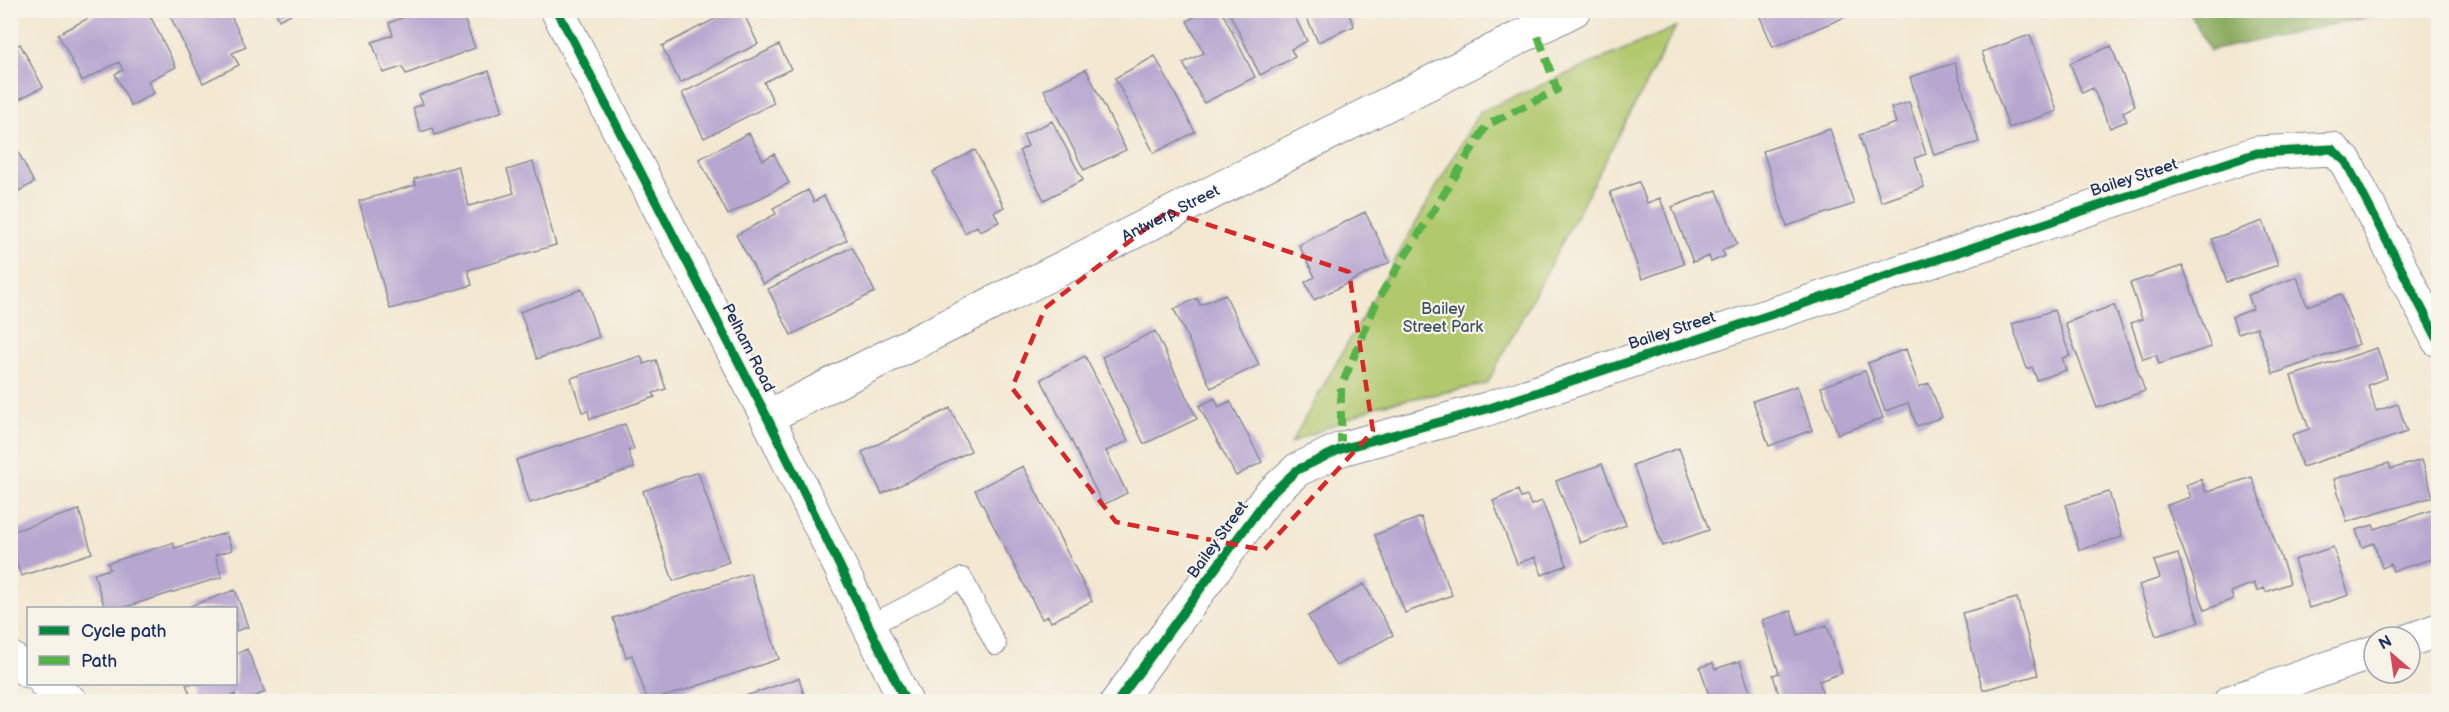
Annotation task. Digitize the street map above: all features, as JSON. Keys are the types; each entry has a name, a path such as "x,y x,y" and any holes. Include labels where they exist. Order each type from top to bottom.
{"street":[{"name":"Pelham Road","path":"557,10 767,417 906,702"},
{"name":"Antwerp Street","path":"767,417 1574,10"},
{"name":"Bailey Street","path":"1117,702 1268,497 1297,470 1341,449 1487,409 2257,153 2332,149 2346,162 2439,340"},
{"path":"2422,636 2439,630"},
{"path":"2230,702 2362,656"},
{"path":"10,658 27,670"},
{"path":"46,685 71,702"}],"lane":[{"path":"869,626 962,578 996,645"}],"highlighted area":[{"path":"1168,211 1349,272 1373,431 1264,550 1116,522 1012,388 1045,308"}],"green space":[{"path":"2189,11 2396,11 2210,51"},
{"name":"Bailey Street Park","path":"1676,27 1487,384 1380,405 1291,443 1479,112"}],"building":[{"path":"104,10 147,10 176,67 148,81 154,93 131,106 115,74 123,70 119,62 82,81 58,34"},
{"path":"167,10 228,10 246,47 232,53 239,65 203,83"},
{"path":"275,10 294,10 295,12 279,20"},
{"path":"422,10 461,10 475,48 406,74 402,67 383,73 372,42 393,35 389,23"},
{"path":"732,10 742,10 758,44 680,83 662,46"},
{"path":"1206,10 1221,10 1255,77 1204,103 1183,63 1204,53 1187,21"},
{"path":"1228,10 1291,10 1307,41 1291,49 1295,57 1260,75"},
{"path":"1303,10 1347,10 1354,26 1318,42"},
{"path":"1757,10 1848,10 1850,15 1773,47"},
{"path":"2030,35 2057,111 2009,128 1982,52"},
{"path":"10,42 13,47 20,44 43,87 10,104"},
{"path":"779,45 791,69 764,82 774,103 704,138 682,93"},
{"path":"2111,46 2135,106 2123,112 2127,121 2110,128 2093,88 2082,93 2070,63"},
{"path":"1155,56 1195,132 1154,153 1115,78"},
{"path":"1955,63 1979,142 1934,155 1910,77"},
{"path":"1086,69 1126,150 1084,170 1044,90"},
{"path":"489,71 503,111 435,135 433,128 421,132 413,108 423,104 419,95"},
{"path":"1909,102 1926,154 1915,158 1924,187 1881,202 1859,135 1896,123 1891,108"},
{"path":"1052,121 1083,180 1044,200 1019,151 1028,146 1023,135"},
{"path":"1830,129 1854,204 1787,226 1763,151"},
{"path":"749,133 763,160 774,154 789,183 728,215 699,159"},
{"path":"10,136 34,183 11,195 10,193"},
{"path":"975,150 1004,207 994,212 999,222 980,231 977,226 965,233 933,172"},
{"path":"533,162 556,245 468,270 472,285 390,309 359,201 416,185 414,179 458,166 469,206 514,193 507,170"},
{"path":"1639,182 1647,203 1660,198 1684,264 1642,279 1610,192"},
{"path":"808,190 814,202 824,196 847,240 763,284 736,235 776,214 773,208"},
{"path":"1717,190 1737,244 1722,250 1725,256 1711,262 1709,256 1693,262 1672,207"},
{"path":"1365,212 1390,262 1314,300 1305,282 1315,277 1299,245"},
{"path":"2263,221 2278,265 2227,282 2212,239"},
{"path":"852,247 875,292 791,335 768,289"},
{"path":"2183,266 2211,347 2159,364 2156,355 2143,359 2131,323 2142,319 2130,283"},
{"path":"2297,277 2307,306 2341,294 2359,344 2273,374 2257,327 2238,333 2232,317 2253,309 2248,295"},
{"path":"582,289 599,337 537,359 520,312"},
{"path":"1225,294 1259,365 1211,388 1174,309 1197,298 1200,305"},
{"path":"2114,305 2145,391 2097,408 2065,323"},
{"path":"2054,310 2070,356 2062,358 2066,370 2037,380 2032,367 2027,369 2012,324"},
{"path":"1155,331 1197,419 1144,444 1102,357"},
{"path":"2377,348 2387,378 2368,385 2376,411 2398,404 2407,432 2302,467 2292,435 2309,429 2291,376"},
{"path":"1906,349 1919,387 1929,383 1942,417 1917,426 1908,403 1885,411 1868,363"},
{"path":"641,356 644,364 656,360 666,389 653,393 655,397 590,419 588,411 582,412 571,378"},
{"path":"1085,356 1128,441 1106,451 1127,493 1103,505 1041,379"},
{"path":"1865,371 1883,418 1838,434 1821,387"},
{"path":"1797,386 1812,430 1769,446 1753,401"},
{"path":"1215,398 1219,407 1230,401 1262,462 1236,476 1199,406"},
{"path":"950,408 971,451 882,494 862,452"},
{"path":"625,424 634,449 628,451 634,468 530,503 516,460"},
{"path":"1679,448 1709,530 1663,546 1633,465"},
{"path":"2422,460 2433,497 2347,522 2334,479 2389,463 2391,469"},
{"path":"1602,464 1626,525 1580,543 1556,481"},
{"path":"1023,466 1092,601 1051,622 1048,616 1042,619 975,490"},
{"path":"698,472 729,562 673,581 643,491"},
{"path":"2252,477 2290,583 2266,592 2264,588 2257,591 2254,583 2231,592 2233,599 2205,610 2167,505 2191,497 2186,485 2201,479 2206,492"},
{"path":"1518,490 1521,498 1527,496 1531,505 1542,501 1567,565 1542,575 1535,557 1517,564 1493,501"},
{"path":"2109,492 2122,537 2079,550 2066,505"},
{"path":"2438,508 2438,557 2393,571 2391,564 2382,568 2374,543 2362,547 2356,530 2373,525 2375,529"},
{"path":"79,510 92,553 21,576 10,542 10,532"},
{"path":"1421,517 1452,595 1405,613 1375,535"},
{"path":"226,533 232,550 215,555 222,577 125,607 105,607 94,574 110,569 108,563 173,543 175,548"},
{"path":"2333,547 2349,595 2309,608 2294,560"},
{"path":"2178,554 2199,622 2156,636 2139,585 2160,578 2154,561"},
{"path":"750,573 779,659 648,702 632,655 626,657 613,618"},
{"path":"1364,584 1393,635 1336,666 1308,616"},
{"path":"235,590 248,627 237,631 237,607 188,607"},
{"path":"2017,598 2038,675 1983,690 1962,613"},
{"path":"1791,611 1798,635 1827,625 1842,673 1819,681 1825,702 1781,702 1773,675 1779,673 1762,620"},
{"path":"247,649 265,692 243,702 238,702 235,694 217,702 193,702 186,685 237,685 237,654"},
{"path":"1740,661 1753,702 1711,702 1700,667 1713,663 1715,669"},
{"path":"799,678 806,702 736,702 736,699"}],"marked path":[{"path":"1341,449 1341,387 1377,301 1487,125 1557,90 1536,30"}],"cycle path":[{"path":"557,10 767,417 906,702"},
{"path":"1117,702 1268,497 1297,470 1341,449 1487,409 2257,153 2332,149 2346,162 2438,340"}]}
